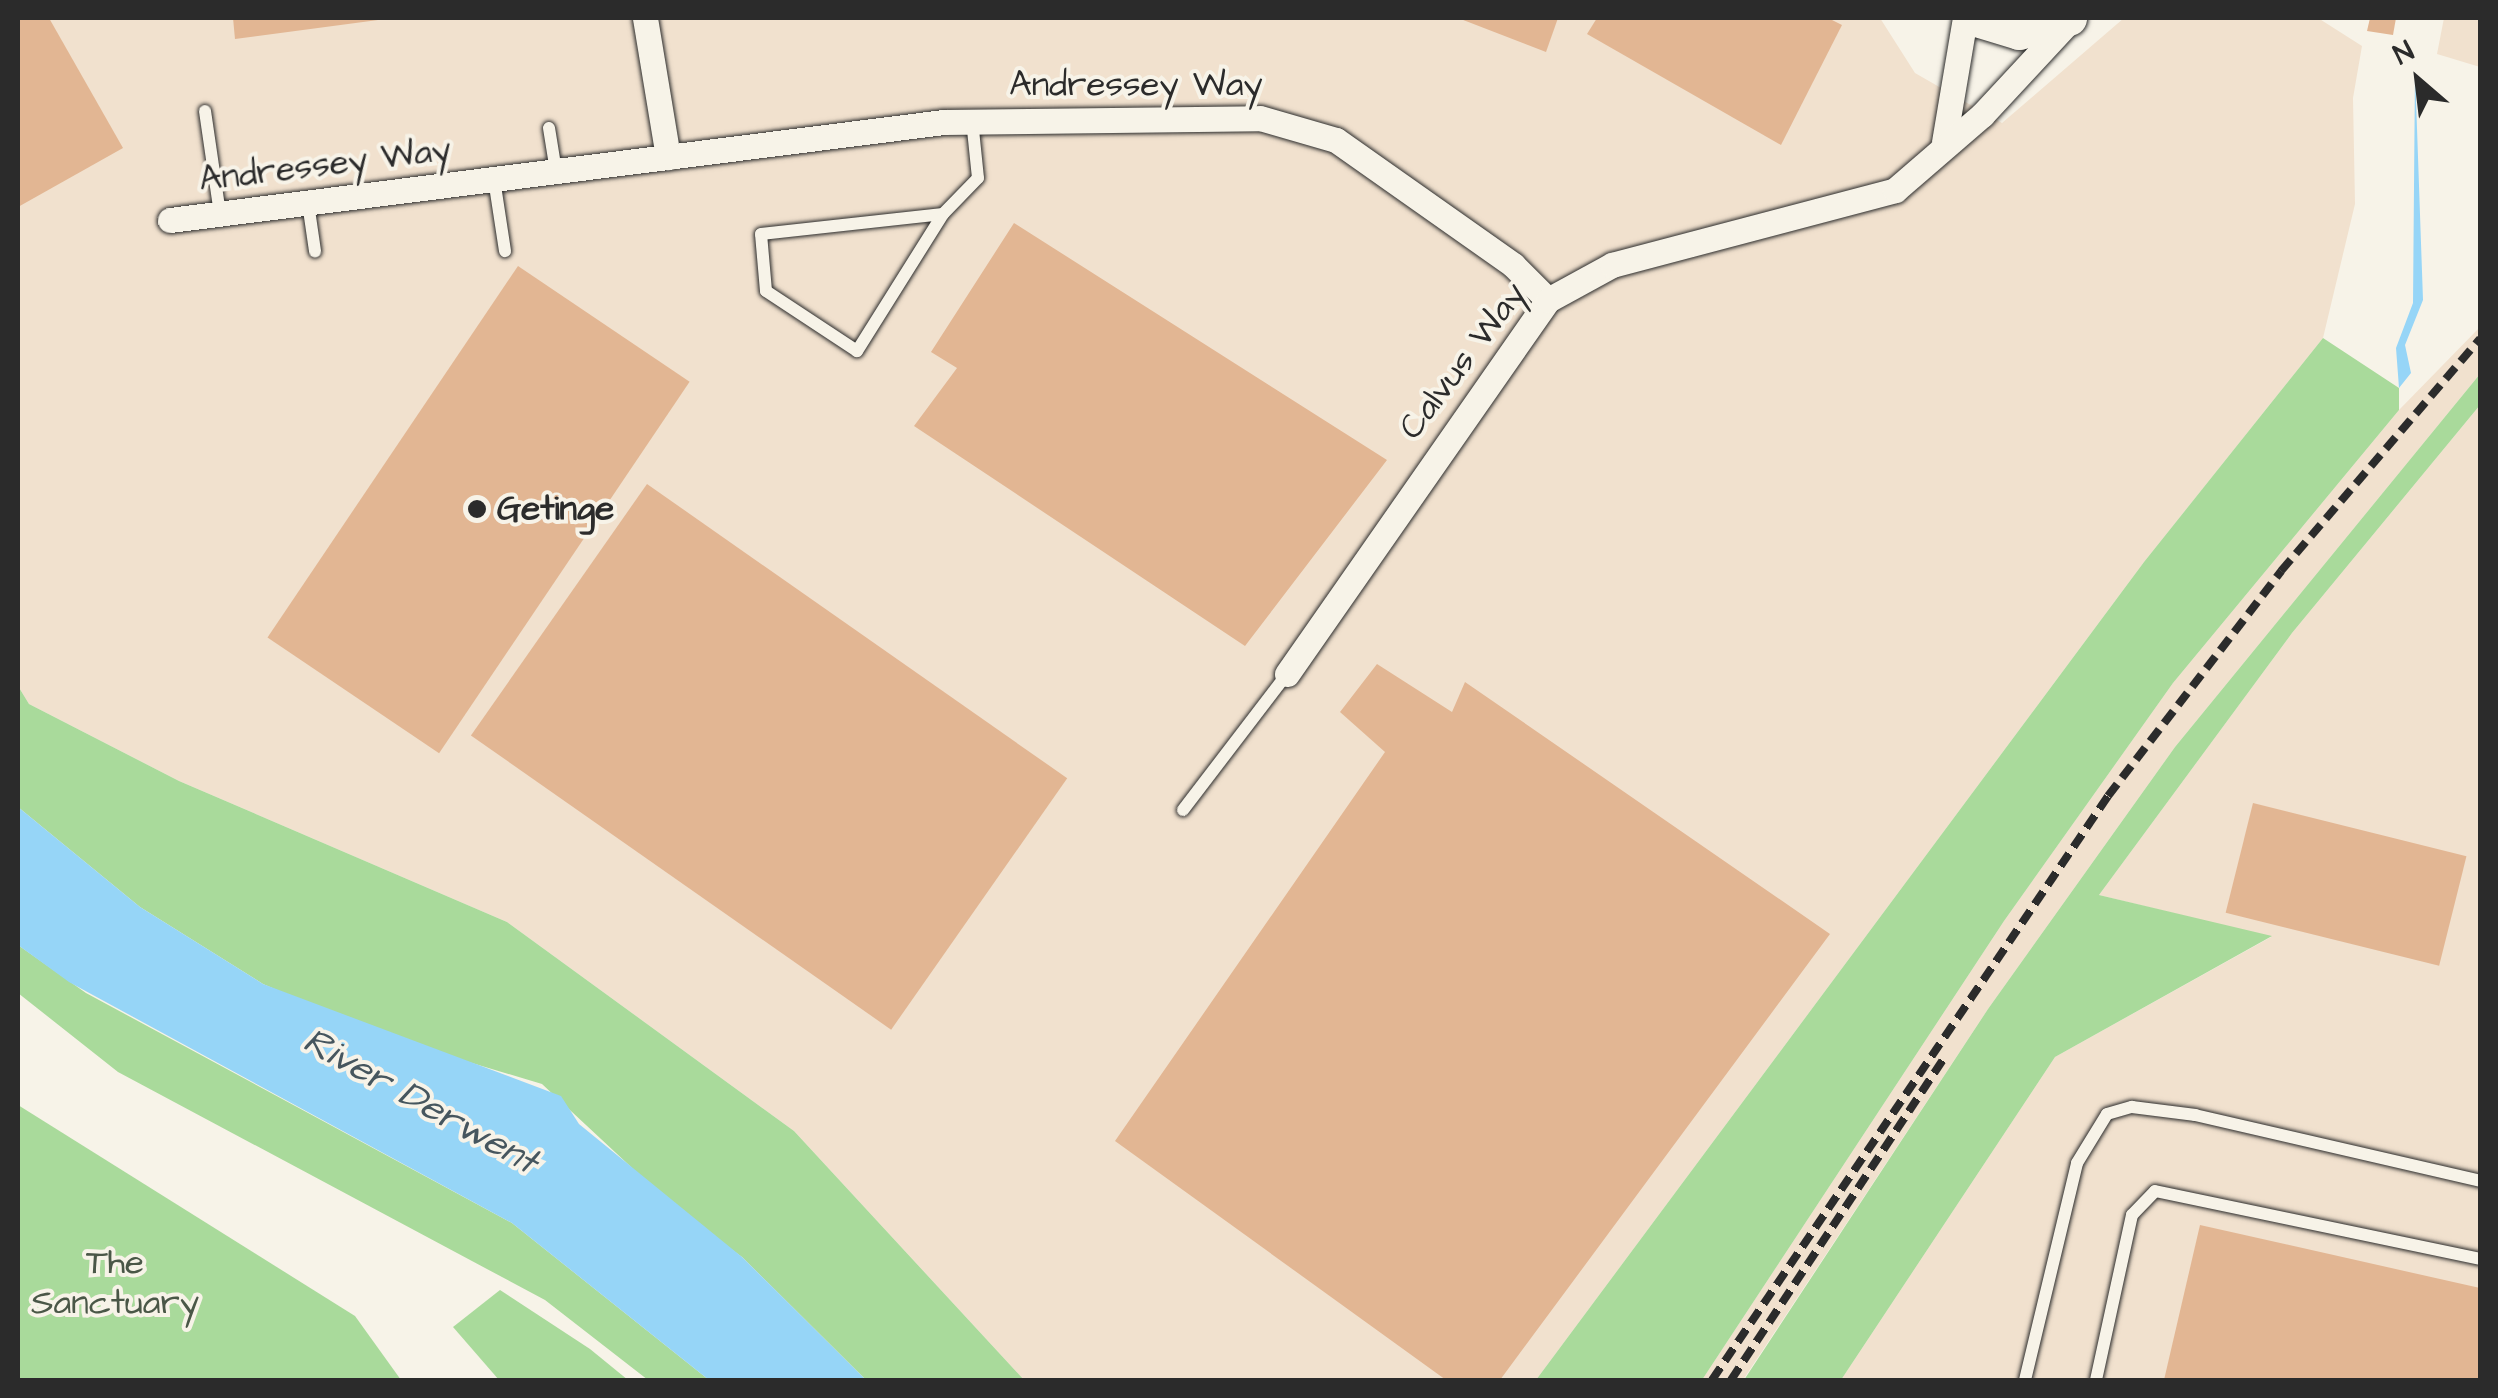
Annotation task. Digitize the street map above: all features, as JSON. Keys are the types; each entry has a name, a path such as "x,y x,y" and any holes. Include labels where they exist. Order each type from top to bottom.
{"street":[{"path":"645,18 668,157"},
{"path":"1944,142 1965,18"},
{"path":"1973,18 2019,32 2070,18"},
{"name":"Calvus Way","path":"1287,674 1548,300 1650,253 1858,206 1894,190 1944,142 1982,115 2070,18"},
{"name":"Andressey Way","path":"170,220 972,120 1092,115 1308,126 1514,265 1548,300"}],"lane":[{"path":"205,112 220,214"},
{"path":"944,214 761,234 766,291 857,351 944,214 978,178 972,120"},
{"path":"550,128 556,171"},
{"path":"494,179 505,251"},
{"path":"308,202 315,251"},
{"path":"1183,810 1287,674"},
{"path":"2025,1380 2077,1163 2108,1114 2132,1107 2195,1115 2480,1181"},
{"path":"2096,1380 2132,1215 2155,1190 2480,1259"}],"shaded area":[{"path":"18,18 1880,18 1915,73 2002,123 2124,18 2318,18 2362,46 2353,98 2355,204 2323,338 2144,562 1536,1380 1024,1380 794,1131 507,922 179,781 29,704 18,686"},
{"path":"2444,18 2480,18 2480,67 2437,54"},
{"path":"2480,327 2480,374 2175,747 1988,1009 1743,1380 1702,1380 2004,921 2173,683 2399,410"},
{"path":"2480,405 2480,1380 1841,1380 2055,1057 2271,937 2099,895 2292,633"}],"green space":[{"path":"2323,338 2399,388 2399,410 2173,683 2004,921 1702,1380 1536,1380 2144,562"},
{"path":"2480,374 2480,405 2292,633 2099,895 2272,936 2055,1057 1841,1380 1744,1380 1988,1009 2175,747"},
{"path":"18,686 29,704 179,781 507,922 794,1131 1024,1380 866,1380 742,1257 675,1208 542,1084 389,1038 263,984 140,907 18,807"},
{"path":"18,945 86,993 512,1223 709,1380 648,1380 545,1300 118,1072 18,993"},
{"name":"The Sanctuary","path":"18,1105 355,1316 401,1380 18,1380"},
{"path":"500,1290 590,1349 628,1380 499,1380 453,1327"}],"water":[{"path":"2415,71 2423,300 2405,345 2411,373 2399,388 2396,348 2413,303"},
{"name":"River Derwent","path":"18,807 140,907 263,984 561,1096 579,1124 742,1257 866,1380 709,1380 512,1223 69,982 18,945"}],"building":[{"path":"18,18 49,18 123,148 18,207"},
{"path":"233,18 378,18 378,20 235,39"},
{"path":"1458,18 1558,18 1546,52"},
{"path":"1597,18 1828,18 1842,25 1781,145 1587,34"},
{"path":"2370,18 2396,18 2393,35 2367,31"},
{"path":"1014,223 1387,460 1245,646 914,426 957,368 931,352"},
{"name":"Getinge","path":"518,266 690,382 439,753 267,637"},
{"path":"647,484 1067,778 891,1030 471,735"},
{"path":"1377,664 1452,712 1465,682 1830,934 1500,1380 1446,1380 1115,1141 1385,752 1340,712"},
{"path":"2253,803 2466,856 2439,966 2226,913"},
{"path":"2200,1225 2480,1288 2480,1380 2164,1380"}],"railway":[{"path":"1712,1380 2108,796 2281,571 2480,339"},
{"path":"1731,1380 1943,1060"}],"place":[{"name":"Getinge","path":"477,509"}]}
